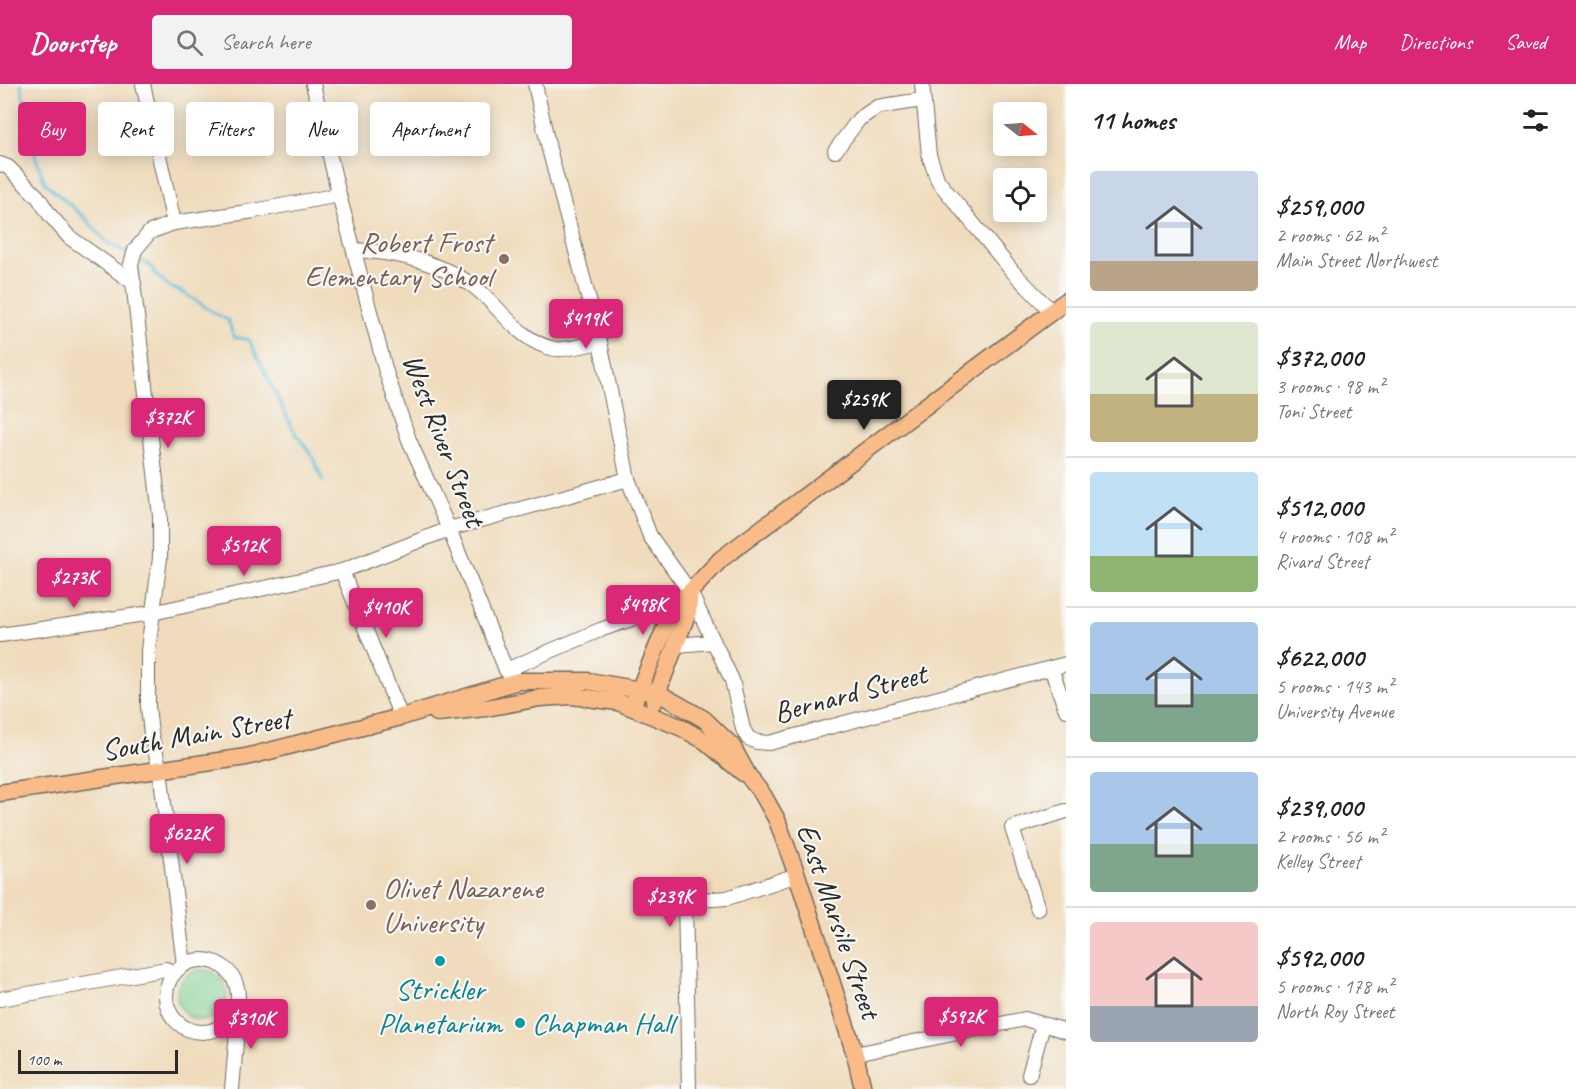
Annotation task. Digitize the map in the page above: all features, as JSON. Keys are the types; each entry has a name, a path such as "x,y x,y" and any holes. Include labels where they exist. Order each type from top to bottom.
{"main road":[{"path":"632,707 675,604 690,592 721,559 1066,302"},
{"path":"649,713 677,645 688,612 690,592"},
{"name":"South Main Street","path":"0,793 246,757 401,717 496,688 512,675 588,681 639,690"},
{"name":"East Marsile Street","path":"639,690 658,693 704,719 732,746 749,777 763,795 777,820 797,875 855,1054 863,1089"},
{"name":"South Main Street","path":"401,717 486,708 540,698 572,696 618,702 632,707"},
{"name":"East Marsile Street","path":"632,707 680,727 705,741 749,777"}],"street":[{"path":"143,84 174,223"},
{"name":"West River Street","path":"313,84 339,195 386,372 409,440 512,675"},
{"name":"Bernard Street","path":"534,84 600,342 628,478 650,536 690,592 732,680 747,738 769,743 1066,664"},
{"path":"922,84 929,155 938,181 1013,272 1052,312"},
{"path":"835,151 859,119 877,107 922,100"},
{"path":"0,164 8,167 38,197 69,237 134,284"},
{"path":"179,969 159,770 148,707 148,650 160,558 160,516 131,270 135,250 150,232 174,223 339,195"},
{"path":"354,250 395,254 443,270 472,285 527,337 556,349 600,342"},
{"path":"0,635 152,613 342,572 449,529 628,478"},
{"path":"342,572 401,717"},
{"name":"South Main Street","path":"512,675 600,630 675,604"},
{"path":"677,645 713,642"},
{"path":"1051,668 1066,710"},
{"path":"1038,909 1012,828 1066,811"},
{"path":"689,1089 685,901 727,898 797,875"},
{"path":"195,960 218,963 227,969 238,990 235,1012 228,1022 218,1029 194,1032 183,1027 174,1019 168,1008 166,996 168,984 179,969 195,960"},
{"path":"0,999 166,969 179,969"},
{"path":"232,1089 237,1030 235,1012"},
{"path":"855,1054 1025,1019 1066,1031"},
{"path":"1029,1074 1043,1025"}],"green space":[{"path":"207,970 220,977 226,985 226,1005 220,1013 212,1019 197,1020 184,1013 178,1005 177,990 184,977 192,971"}],"waterway":[{"path":"21,84 28,124 34,131 34,153 45,183 85,218 107,242 130,254"},
{"path":"138,259 152,267 155,274 170,287 228,320 234,337 249,340 294,431 312,456 323,481"}],"place":[{"name":"Robert Frost Elementary School","path":"504,259"},
{"name":"Olivet Nazarene University","path":"371,905"},
{"name":"Strickler Planetarium","path":"440,961"},
{"name":"Chapman Hall","path":"520,1023"}]}
